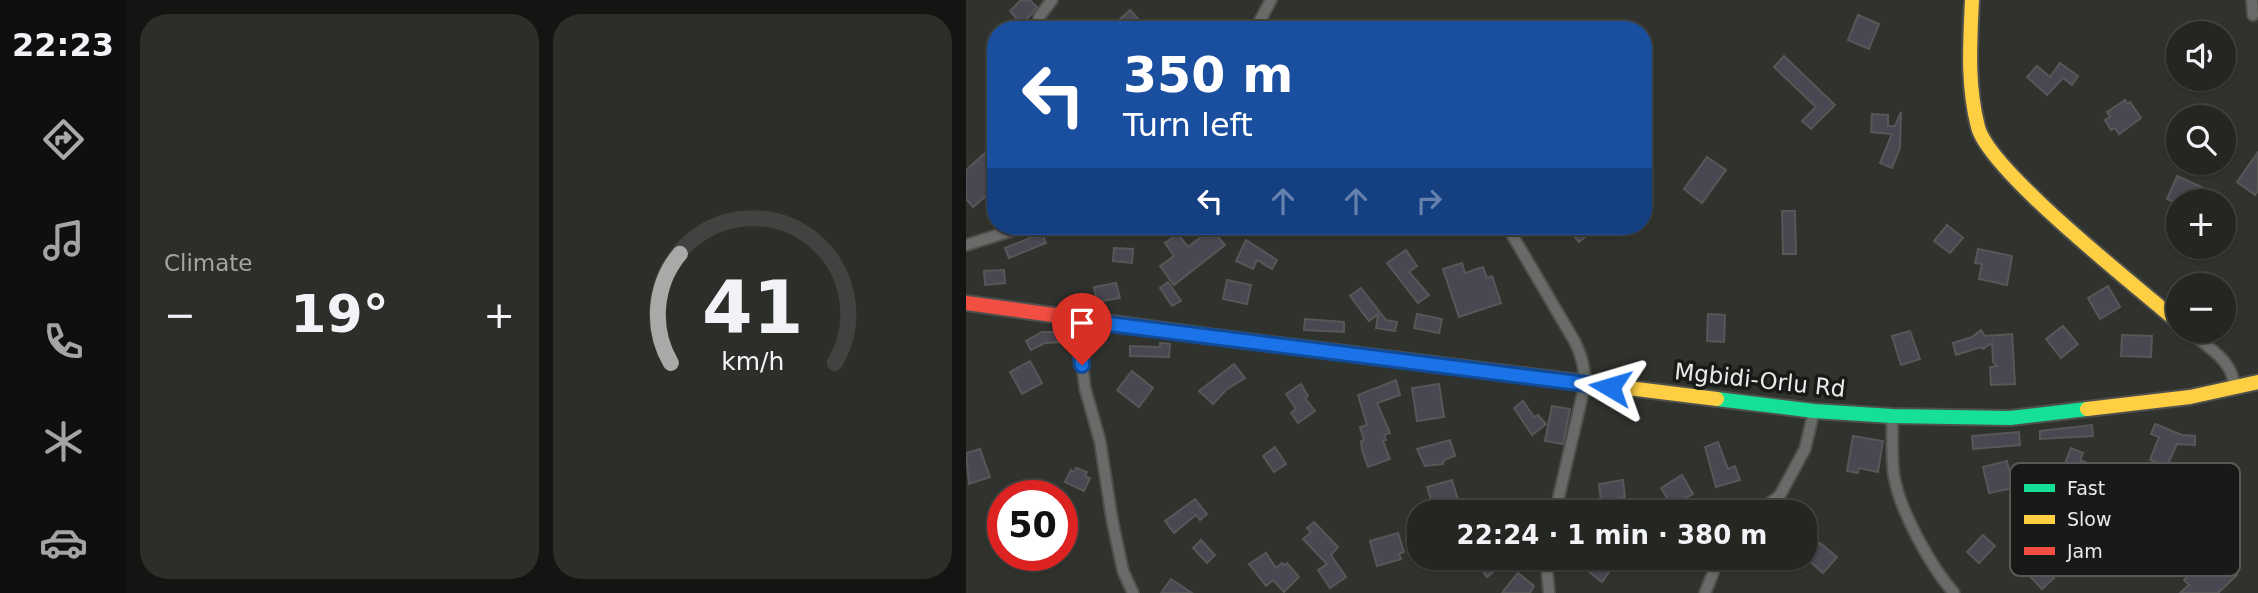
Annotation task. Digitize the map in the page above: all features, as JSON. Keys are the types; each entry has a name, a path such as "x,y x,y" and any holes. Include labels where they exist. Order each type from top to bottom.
{"main road":[{"path":"1972,0 1969,73 1978,130 1993,153 2025,189 2166,312"},
{"name":"Mgbidi-Orlu Rd","path":"966,303 1077,320 1585,384 1814,411 1892,416 2010,418 2190,397 2258,382"}],"street":[{"path":"1039,16 1052,0"},
{"path":"1260,21 1271,0"},
{"path":"2252,0 2253,15"},
{"path":"966,245 998,235"},
{"path":"1512,235 1576,342 1582,357 1585,384 1558,500"},
{"path":"1077,320 1085,388 1100,441 1112,519 1124,571 1133,593"},
{"path":"2204,343 2230,369 2234,388"},
{"path":"1774,500 1780,495 1805,449 1814,411"},
{"path":"1892,416 1894,478 1912,527 1940,577 1954,593"},
{"path":"1547,570 1549,593"},
{"path":"1704,593 1714,570"}],"building":[{"path":"1021,0 1030,0 1037,7 1025,21 1019,21 1010,11"},
{"path":"1130,10 1140,21 1118,21"},
{"path":"1858,15 1879,24 1869,49 1848,40"},
{"path":"1784,56 1835,105 1811,129 1802,121 1816,107 1774,67"},
{"path":"2060,63 2078,76 2072,85 2063,78 2047,95 2027,77 2037,66 2050,77"},
{"path":"2125,100 2127,104 2130,102 2141,118 2119,134 2115,128 2111,130 2105,120 2110,117 2107,112"},
{"path":"1901,112 1900,148 1892,168 1880,163 1892,134 1871,132 1872,114 1888,115 1888,126 1895,126"},
{"path":"2258,152 2258,190 2255,195 2237,182"},
{"path":"987,153 987,195 973,207 966,199 966,170"},
{"path":"1707,157 1726,170 1702,203 1684,189"},
{"path":"2177,176 2206,189 2171,189"},
{"path":"1782,211 1795,211 1796,254 1783,254"},
{"path":"1947,225 1963,238 1950,253 1934,241"},
{"path":"1037,235 1043,235 1046,243 1009,258 1005,248"},
{"path":"1179,235 1188,247 1203,235 1216,235 1225,245 1174,285 1160,266 1174,256 1165,243"},
{"path":"1573,235 1587,235 1579,242"},
{"path":"1246,240 1277,260 1272,269 1257,260 1253,269 1236,261"},
{"path":"1114,248 1133,249 1132,263 1113,261"},
{"path":"1978,249 2012,256 2007,285 1979,279 1982,264 1975,263"},
{"path":"1406,250 1417,266 1409,272 1429,295 1418,303 1387,263"},
{"path":"1462,263 1465,273 1483,267 1487,278 1492,276 1501,303 1459,317 1443,269"},
{"path":"1004,270 1005,283 985,285 984,271"},
{"path":"1227,280 1251,285 1247,304 1223,299"},
{"path":"1168,282 1181,301 1172,306 1160,288"},
{"path":"1116,283 1120,298 1097,302 1094,287"},
{"path":"2108,286 2120,307 2100,319 2088,298"},
{"path":"1361,288 1386,320 1397,322 1395,331 1376,328 1378,314 1369,321 1350,296"},
{"path":"1417,314 1442,319 1439,333 1414,328"},
{"path":"1708,314 1725,315 1724,342 1707,341"},
{"path":"1305,319 1344,322 1344,332 1304,330"},
{"path":"2063,326 2078,344 2061,358 2046,339"},
{"path":"1981,330 1985,336 2012,334 2015,384 1991,385 1990,367 1997,366 1993,362 1992,343 1983,349 1981,347 1956,355 1953,343 1972,337"},
{"path":"1910,331 1920,359 1901,365 1892,336"},
{"path":"1042,332 1063,332 1063,342 1045,343 1031,350 1026,341"},
{"path":"2122,335 2152,336 2151,357 2121,356"},
{"path":"1160,343 1170,344 1169,357 1130,356 1130,346 1160,347"},
{"path":"1030,361 1042,383 1022,394 1010,372"},
{"path":"1234,364 1245,378 1226,390 1213,404 1199,391"},
{"path":"1132,371 1153,388 1139,407 1117,390"},
{"path":"1396,380 1400,395 1377,403 1390,433 1384,435 1386,440 1383,441 1390,459 1368,467 1362,450 1361,441 1364,440 1360,427 1367,425 1358,395"},
{"path":"1301,384 1308,396 1305,398 1315,411 1298,423 1291,413 1296,409 1286,394"},
{"path":"1439,384 1444,417 1417,421 1412,388"},
{"path":"1523,401 1534,417 1538,415 1546,424 1532,435 1514,408"},
{"path":"1552,406 1570,409 1563,444 1545,441"},
{"path":"2155,424 2182,435 2195,436 2195,445 2177,444 2168,463 2155,463 2150,460 2159,437 2151,434"},
{"path":"2092,425 2093,436 2040,439 2040,431"},
{"path":"2019,432 2020,445 1973,449 1972,436"},
{"path":"1853,436 1883,441 1878,472 1859,468 1858,473 1847,471"},
{"path":"1450,440 1455,456 1444,460 1443,464 1425,466 1417,449"},
{"path":"1718,442 1728,469 1735,466 1740,480 1716,487 1705,447"},
{"path":"1275,447 1286,464 1274,472 1263,456"},
{"path":"2071,448 2083,453 2080,460 2087,463 2065,463"},
{"path":"980,449 990,477 969,484 966,453"},
{"path":"2007,461 2010,489 1989,493 1983,467"},
{"path":"1076,468 1087,472 1085,476 1090,478 1084,491 1078,488 1078,480 1066,480 1071,470 1074,472"},
{"path":"1682,475 1693,494 1682,500 1668,500 1661,488"},
{"path":"1452,480 1458,500 1431,500 1427,487"},
{"path":"1623,480 1625,497 1601,500 1599,484"},
{"path":"1195,499 1207,514 1200,520 1196,515 1174,533 1165,521"},
{"path":"1314,522 1338,547 1331,555 1346,577 1330,588 1318,570 1327,564 1303,539 1311,532 1307,528"},
{"path":"1398,533 1404,552 1399,554 1401,559 1377,566 1370,541"},
{"path":"1983,535 1995,546 1979,563 1967,552"},
{"path":"1201,540 1215,555 1207,563 1193,548"},
{"path":"1820,543 1837,557 1823,573 1817,568 1817,547"},
{"path":"1266,553 1276,568 1287,563 1299,577 1284,592 1273,580 1266,586 1249,564"},
{"path":"1482,570 1495,570 1487,577"},
{"path":"1587,570 1611,570 1602,582"},
{"path":"1518,573 1534,586 1530,593 1502,593"},
{"path":"2030,576 2054,578 2042,589"},
{"path":"2188,576 2236,576 2218,593 2180,593 2189,585 2184,580"},
{"path":"1171,579 1192,593 1161,593"}],"traffic: fast":[{"path":"1717,399 1814,411 1892,416 2010,418 2087,409"}],"traffic: slow":[{"path":"1972,0 1972,95 1978,127 1988,147 2036,199 2166,312"},
{"path":"1215,337 1717,399"},
{"path":"2087,409 2190,397 2258,382"}],"traffic: jam":[{"path":"966,303 1215,337"}],"route":[{"path":"1082,365 1077,320 1610,387"}]}
